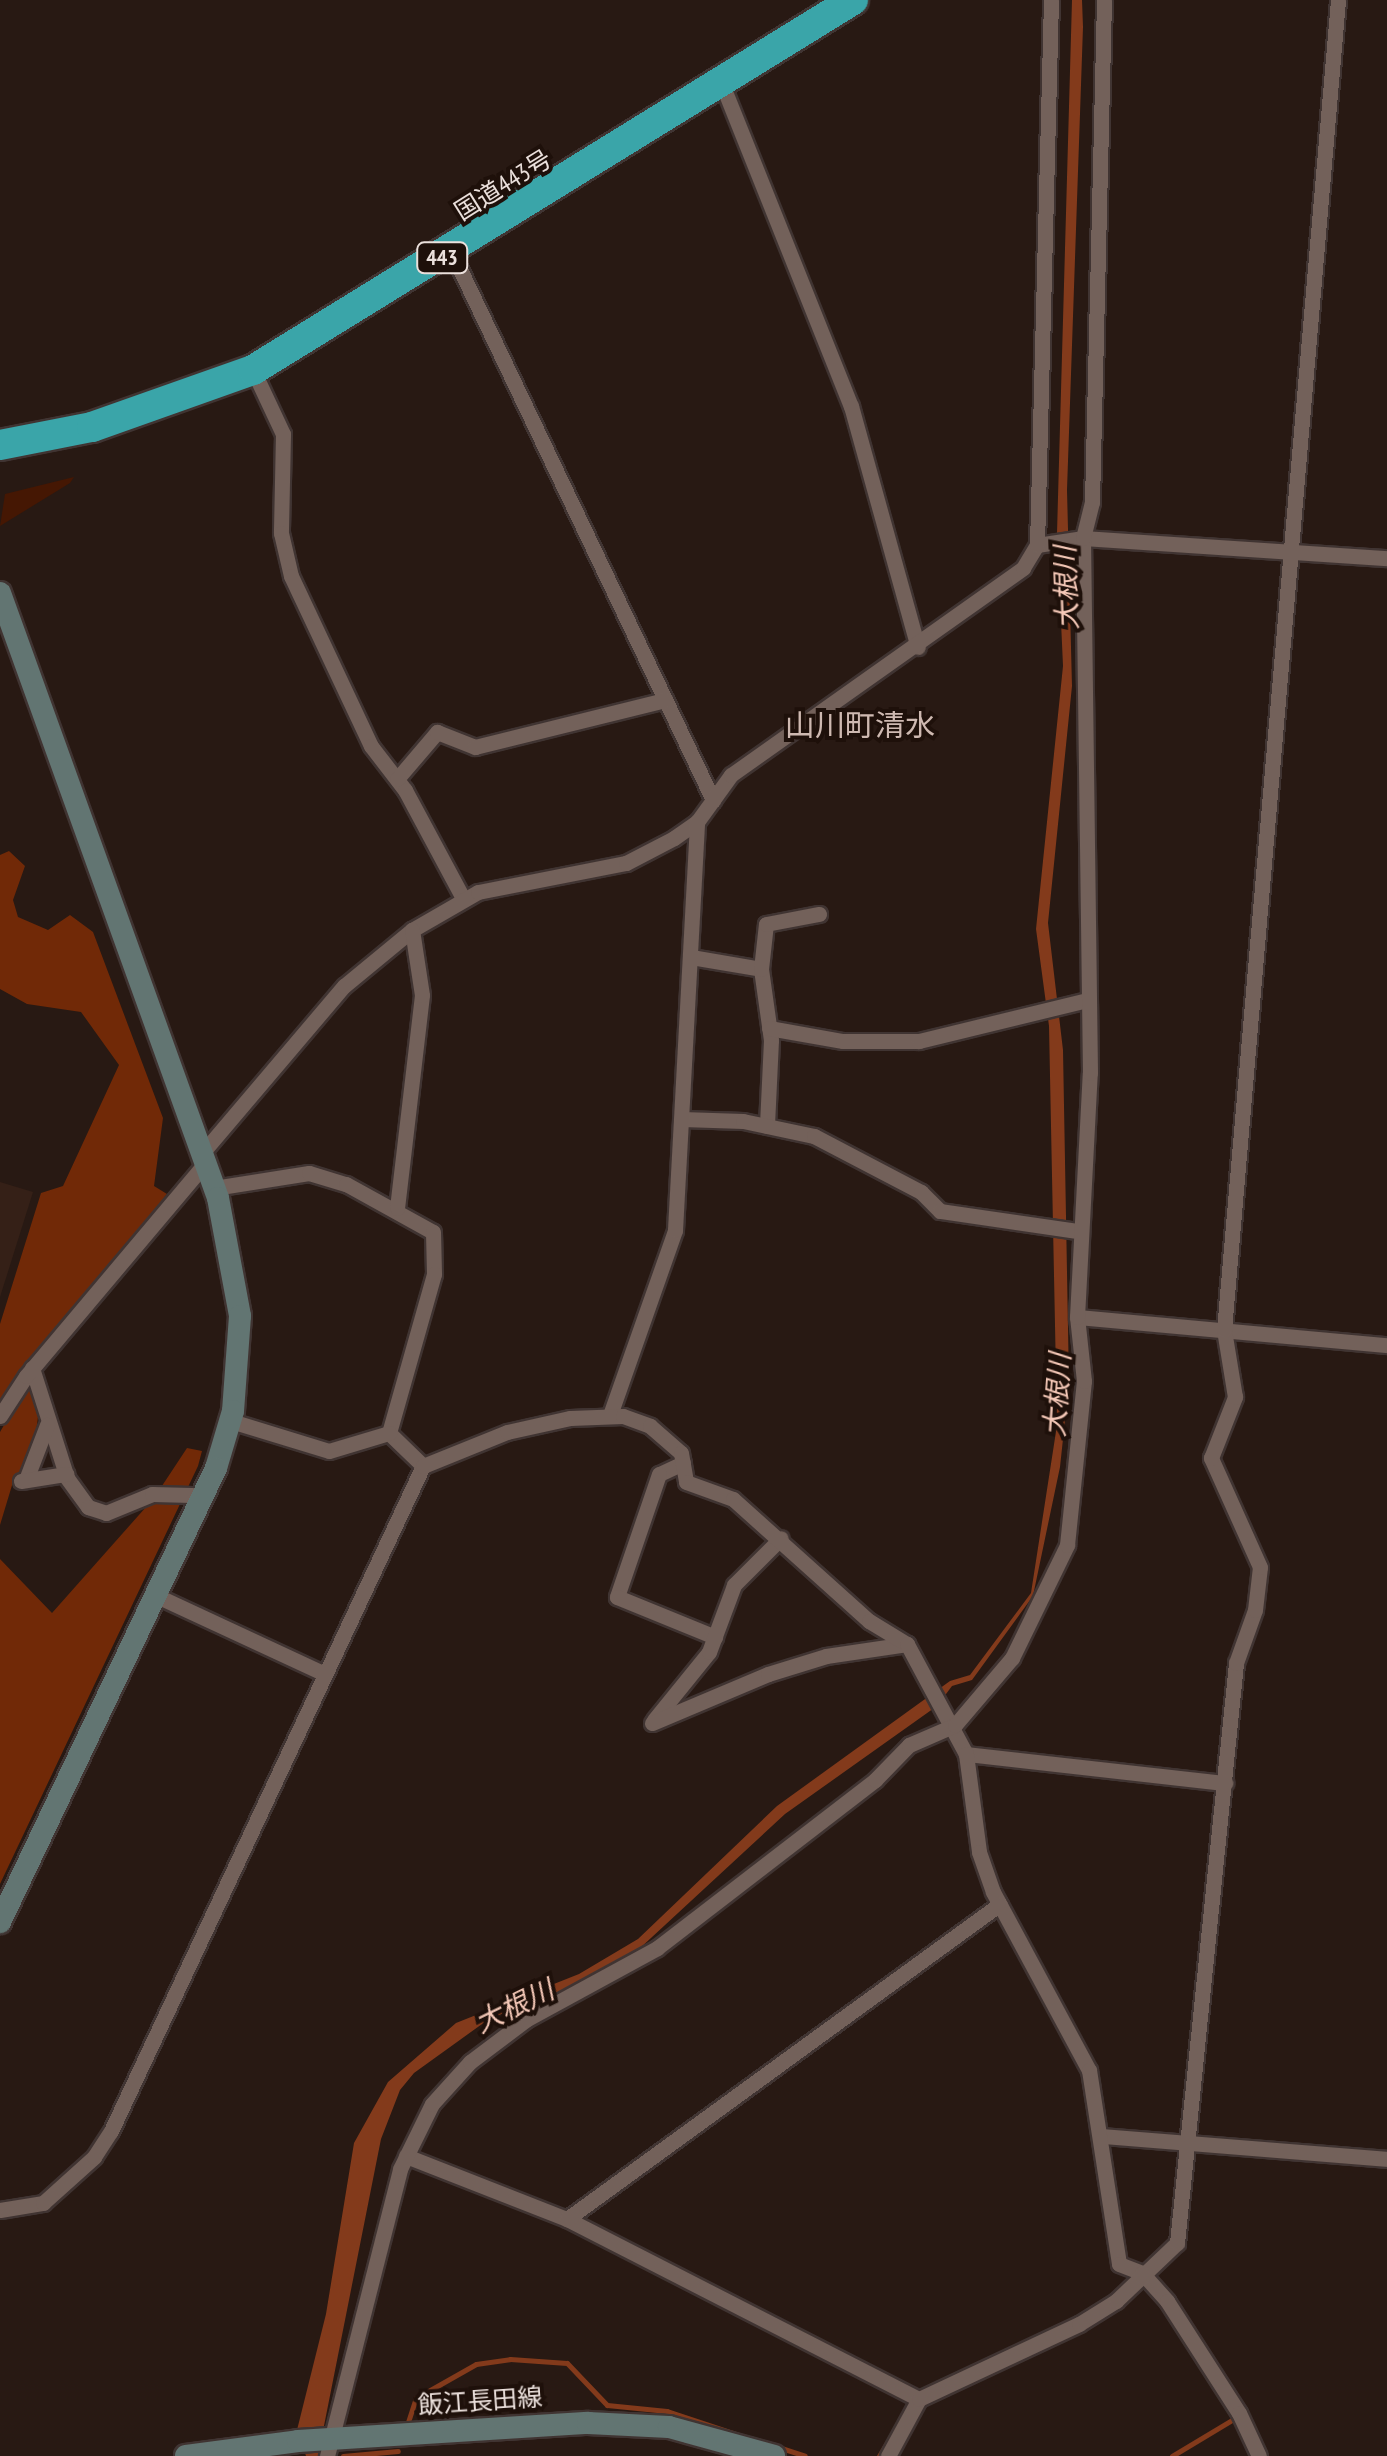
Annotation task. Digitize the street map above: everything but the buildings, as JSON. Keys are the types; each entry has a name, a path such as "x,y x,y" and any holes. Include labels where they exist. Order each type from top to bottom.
{"highway":[{"name":"国道443号","path":"0,445 92,428 253,370 853,0"}],"street":[{"path":"0,1416 32,1368 344,986 412,930 464,898 518,880 565,878 626,864 697,822 730,775 918,647 1023,568 1038,545 1052,0"},
{"path":"327,2444 406,2156 432,2104 470,2062 527,2019 657,1948 875,1780 909,1745 955,1725 1012,1658 1067,1545 1084,1380 1076,1317 1074,1230 1090,1073 1089,658 1082,538 1092,502 1104,0"},
{"path":"888,2456 919,2398 1079,2324 1116,2301 1177,2243 1236,1663 1255,1610 1260,1567 1212,1458 1234,1397 1224,1330 1338,0"},
{"path":"722,84 851,406 918,647"},
{"path":"456,264 712,800"},
{"path":"253,370 283,434 281,533 292,576 371,746 397,779 464,898"},
{"path":"1038,545 1082,538 1387,558"},
{"path":"0,593 204,1157 240,1316 230,1420 216,1468 0,1922"},
{"path":"397,779 437,732 475,747 665,700"},
{"path":"610,1415 667,1265 682,1119 697,822"},
{"path":"768,1126 769,1028 761,969 766,924 820,914"},
{"path":"396,1208 422,995 412,930"},
{"path":"691,956 761,969"},
{"path":"769,1028 843,1041 920,1041 1087,1000"},
{"path":"682,1119 768,1126 814,1136 921,1192 940,1211 1074,1230"},
{"path":"214,1188 310,1173 396,1208 433,1232 437,1247 389,1433"},
{"path":"1076,1317 1387,1345"},
{"path":"32,1368 48,1426 66,1474 82,1502 97,1512 162,1492 192,1495"},
{"path":"0,2210 43,2203 94,2157 110,2131 423,1466 507,1432 610,1415 650,1426 681,1453 686,1482 732,1499 781,1538 869,1621 907,1644 955,1725 966,1754 978,1852 1000,1904 1088,2070 1102,2136 1118,2264 1142,2273 1239,2413 1258,2456"},
{"path":"230,1420 329,1451 389,1433"},
{"path":"48,1426 23,1479 66,1474"},
{"path":"389,1433 423,1466"},
{"path":"683,1463 659,1474 617,1597 715,1637"},
{"path":"781,1538 734,1585 715,1637 652,1723 768,1674 826,1656 907,1644"},
{"path":"157,1596 323,1673"},
{"path":"966,1754 1225,1783"},
{"path":"567,2219 1000,1904"},
{"path":"1102,2136 1387,2159"},
{"path":"406,2156 567,2219 919,2398"},
{"name":"飯江長田線","path":"186,2456 298,2440 327,2444 633,2424 774,2456"}],"shaded area":[{"path":"74,477 70,483 0,526 5,494"},
{"path":"9,851 25,866 13,900 18,917 48,930 70,915 93,932 163,1118 154,1186 167,1194 0,1409 0,1324 41,1193 63,1186 119,1065 81,1012 27,1004 0,989 0,855"},
{"path":"0,1182 33,1192 0,1297"},
{"path":"29,1382 38,1417 34,1448 13,1482 0,1525 0,1432"},
{"path":"187,1448 202,1451 198,1466 0,1884 0,1559 52,1613 154,1498"}],"water":[{"name":"大根川","path":"1072,0 1082,0 1083,27 1067,490 1072,686 1048,923 1063,1050 1069,1383 1060,1467 1033,1596 972,1680 952,1686 937,1706 785,1814 638,1950 573,1986 489,2019 414,2073 400,2090 381,2139 318,2456 306,2456 297,2430 326,2314 354,2143 388,2082 456,2023 579,1974 638,1939 777,1806 950,1681 970,1675 1031,1593 1057,1425 1049,1026 1036,929 1063,666 1057,533"}],"waterway":[{"path":"408,2422 416,2398 476,2364 510,2359 567,2363 607,2405 667,2411 748,2438"},
{"path":"1172,2456 1235,2418"},
{"path":"879,2456 888,2441"},
{"path":"778,2447 805,2456"},
{"path":"343,2456 398,2451"}],"district":[{"name":"山川町清水","path":"860,725"}]}
